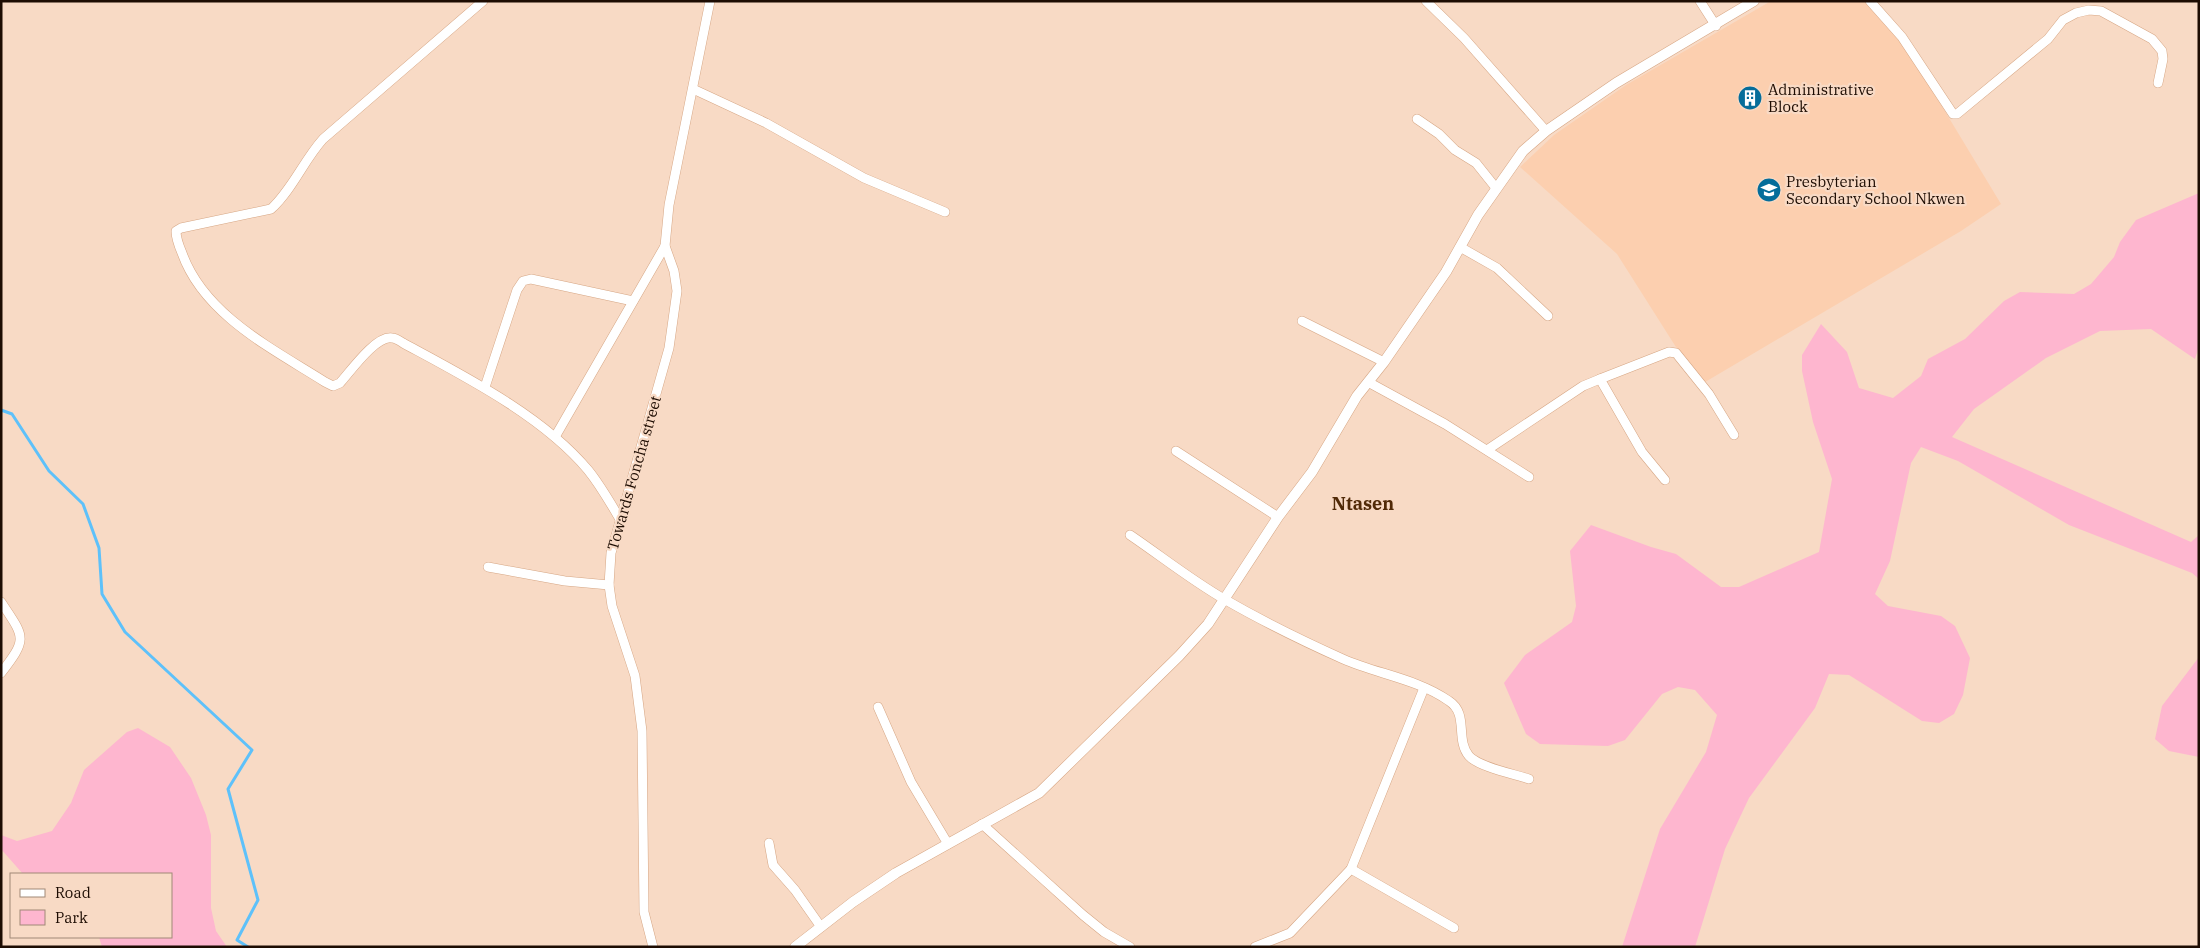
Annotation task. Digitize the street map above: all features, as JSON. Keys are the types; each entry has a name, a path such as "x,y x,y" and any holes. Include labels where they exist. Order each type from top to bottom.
{"street":[{"path":"484,1 323,139 309,154 278,202 271,209 181,228 176,231 176,236 185,261 193,275 219,309 263,342 325,382 333,386 340,383 373,346 382,339 392,337 485,387 555,437 589,471 621,521"},
{"name":"Towards Foncha street","path":"653,947 644,912 640,702 628,649 612,606 609,585 611,553 669,348 677,291 674,271 665,246 669,205 710,1"},
{"path":"1426,1 1464,38 1546,131"},
{"path":"1700,1 1716,26"},
{"path":"795,947 871,889 982,824 1026,802 1050,784 1208,624 1278,517 1312,472 1368,382 1446,272 1496,188 1523,151 1546,131 1616,83 1716,26 1754,1"},
{"path":"1870,1 1902,37 1953,114 1957,114 2048,39 2063,20 2076,13 2089,10 2101,11 2152,39 2162,51 2163,59 2158,83"},
{"path":"693,89 766,123 864,178 945,212"},
{"path":"1417,119 1429,126 1455,150 1476,163 1496,188"},
{"path":"555,437 665,246"},
{"path":"1460,247 1497,268 1548,316"},
{"path":"485,387 517,290 524,281 531,279 633,301"},
{"path":"1302,322 1384,362"},
{"path":"1487,450 1583,386 1669,352 1676,352 1709,394 1734,435"},
{"path":"1600,379 1642,452 1665,480"},
{"path":"1368,382 1487,450 1529,477"},
{"path":"1176,451 1278,517"},
{"path":"1130,535 1224,598 1344,659 1424,688 1457,707 1465,748 1470,756 1477,762 1529,778"},
{"path":"488,567 565,581 609,585"},
{"path":"1,602 21,636 20,649 1,673"},
{"path":"1255,947 1290,933 1351,869 1424,688"},
{"path":"878,706 911,782 948,844"},
{"path":"982,824 1048,886 1123,946"},
{"path":"769,843 773,865 795,890 821,927"},
{"path":"1351,869 1454,928"}],"shaded area":[{"name":"Presbyterian Secondary School Nkwen","path":"1771,1 1867,1 1897,32 2001,204 1961,231 1700,385 1617,254 1520,167 1554,135 1626,85"}],"green space":[{"path":"2199,193 2199,346 2195,359 2151,329 2100,331 2046,358 1974,409 1952,437 2191,542 2199,535 2199,579 2192,573 2069,525 1958,461 1921,447 1911,463 1890,561 1875,594 1888,606 1941,616 1955,626 1970,658 1963,695 1954,714 1939,723 1922,721 1849,675 1829,674 1815,708 1749,798 1725,849 1695,947 1622,947 1660,829 1706,752 1717,715 1695,690 1678,687 1662,694 1625,740 1608,746 1540,744 1526,734 1504,683 1525,655 1572,622 1576,606 1570,551 1591,525 1676,554 1721,587 1739,587 1819,552 1832,479 1813,422 1802,371 1802,355 1821,324 1847,352 1859,388 1893,398 1921,376 1928,359 1965,339 2004,301 2020,292 2074,294 2091,284 2114,257 2120,242 2136,220"},
{"path":"2199,657 2199,757 2169,751 2155,739 2162,706"},
{"path":"138,728 170,747 191,778 206,815 211,835 211,908 216,931 227,947 102,947 99,938 172,938 172,873 22,873 1,849 1,835 17,841 52,831 71,803 84,770 127,732"}],"waterway":[{"path":"1,410 12,414 49,471 83,504 99,548 102,594 125,632 252,750 228,789 258,900 237,940 248,947"}],"place":[{"name":"Administrative Block","path":"1750,98"},
{"name":"Presbyterian Secondary School Nkwen","path":"1769,190"}],"district":[{"name":"Ntasen","path":"1363,503"}]}
